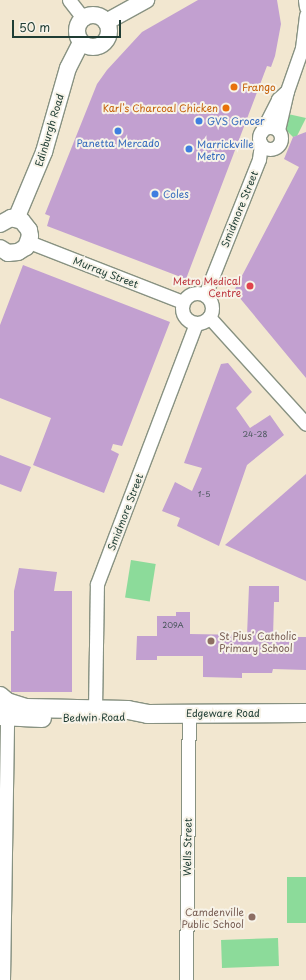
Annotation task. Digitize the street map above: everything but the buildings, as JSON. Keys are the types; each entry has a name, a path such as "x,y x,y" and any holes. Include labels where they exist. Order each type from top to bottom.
{"main road":[{"name":"Bedwin Road","path":"0,696 7,702 26,708 128,710 140,714"},
{"name":"Edgeware Road","path":"140,714 306,713"},
{"name":"Bedwin Road","path":"2,717 128,718 140,714"}],"street":[{"path":"69,0 84,19"},
{"path":"106,22 146,0"},
{"path":"305,0 306,7"},
{"name":"Smidmore Street","path":"261,144 267,149 277,147 281,141 278,130 287,91 302,48 306,15"},
{"path":"98,16 106,22 109,32 101,45 90,47 81,42 78,27 84,19 98,16"},
{"name":"Edinburgh Road","path":"16,218 44,152 68,68 81,42"},
{"name":"Smidmore Street","path":"205,295 259,159 261,144 259,137 278,99 287,91"},
{"path":"262,131 269,127 278,130"},
{"path":"0,224 7,219 16,218 26,225 29,230 29,242 18,252 1,253"},
{"name":"Murray Street","path":"29,242 183,302"},
{"path":"190,295 205,295 211,303 209,317 196,323 184,316 183,302 190,295"},
{"path":"209,317 306,424"},
{"name":"Smidmore Street","path":"95,709 97,584 196,323"},
{"name":"Wells Street","path":"186,980 189,713"},
{"path":"2,717 3,980"}],"green space":[{"path":"288,114 306,118 297,136 293,137 284,128"},
{"path":"131,560 156,564 150,601 125,598"},
{"path":"287,877 306,877 306,923 287,923"},
{"path":"278,938 279,966 222,968 221,940"}],"place":[{"name":"Frango","path":"234,87"},
{"name":"Karl's Charcoal Chicken","path":"226,108"},
{"name":"GVS Grocer","path":"199,121"},
{"name":"Panetta Mercado","path":"118,131"},
{"name":"Marrickville Metro","path":"189,149"},
{"name":"Coles","path":"155,194"},
{"name":"Metro Medical Centre","path":"250,286"},
{"name":"St Pius' Catholic Primary School","path":"211,641"},
{"name":"Camdenville Public School","path":"252,917"}]}
